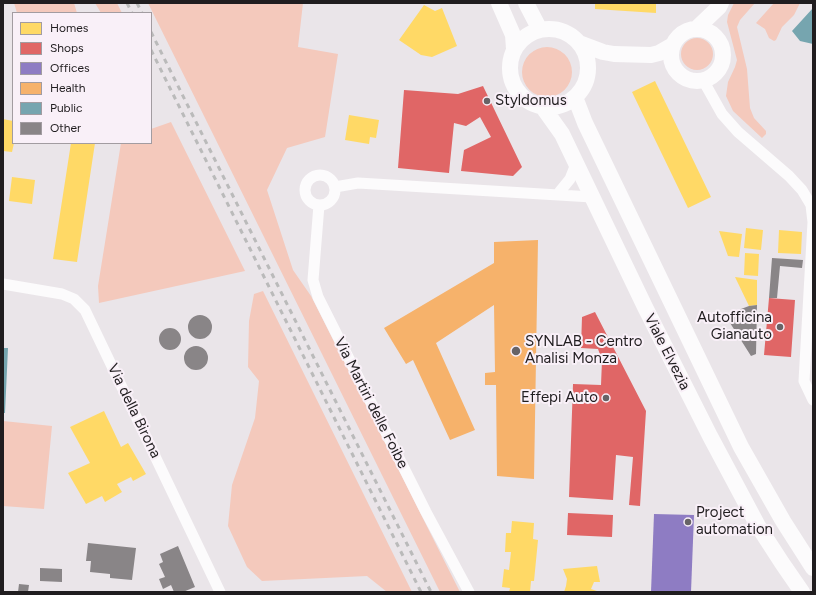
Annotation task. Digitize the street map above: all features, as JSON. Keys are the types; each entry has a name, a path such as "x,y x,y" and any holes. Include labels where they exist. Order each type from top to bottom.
{"main road":[{"name":"Viale Elvezia","path":"499,3 513,35 514,48 510,60 510,73 513,84 520,95 530,102 542,106 562,134 645,307 710,436 758,526 802,592"},
{"path":"526,3 540,30"},
{"path":"697,28 720,5"},
{"path":"714,34 720,5"},
{"path":"697,28 714,34 721,44 724,56 722,64 717,72 711,77 695,81 679,74 671,60 671,52 677,38 682,33 697,28"},
{"path":"514,48 526,37 540,30 551,29 562,31 571,36 579,43 585,54 588,65 587,77 582,88 575,97 565,103 554,106 542,106"},
{"path":"579,43 603,52 614,54 651,55 659,53 673,45"},
{"path":"587,77 605,60 614,54"},
{"path":"651,55 674,67"},
{"name":"Viale Elvezia","path":"575,97 588,130 741,447 783,521 813,568"}],"street":[{"path":"703,80 722,114 738,132 789,176 802,190 811,205 813,222 804,381 813,400"},
{"path":"557,194 570,179 576,164"},
{"path":"317,176 322,176 331,180 334,187 335,194 326,204 319,205 312,202 307,195 306,186 317,176"},
{"path":"334,187 358,183 592,197"},
{"name":"Via Martiri delle Foibe","path":"319,205 313,280 318,297 423,505 469,592"},
{"name":"Via della Birona","path":"3,284 62,294 74,298 85,310 220,592"}],"shaded area":[{"path":"14,3 74,3 77,12 17,12"},
{"path":"95,3 117,3 122,12 100,12"},
{"path":"148,3 303,3 298,47 338,54 325,137 287,148 267,190 293,270 311,296 460,592 440,592"},
{"path":"734,3 755,3 740,20 737,27 747,69 750,108 754,118 766,131 766,134 762,138 733,111 726,96 728,82 737,60 727,22 728,15"},
{"path":"774,3 800,3 794,15 782,27 776,40 774,41 769,38 765,29 756,23"},
{"path":"694,38 700,38 710,45 713,54 712,60 706,67 700,70 694,70 684,63 681,57 681,51 688,41"},
{"path":"547,47 561,51 568,58 572,72 568,86 561,93 547,97 533,93 526,86 522,72 526,58 533,51"},
{"path":"171,122 245,271 99,303 98,286 121,144 152,144 152,129"},
{"path":"263,291 412,592 387,592 367,576 262,581 247,567 228,526 232,485 255,418 259,381 248,367 249,321 254,294"},
{"path":"3,421 52,426 44,509 3,506"}],"building: Homes":[{"path":"595,3 656,3 656,13 595,9"},
{"path":"424,5 435,11 442,8 457,46 432,57 421,55 399,40"},
{"path":"655,81 711,197 688,208 632,92"},
{"path":"349,115 379,120 376,138 370,137 369,144 345,140"},
{"path":"3,119 12,121 12,144 14,144 12,152 3,151"},
{"path":"71,144 95,144 77,262 53,259"},
{"path":"12,177 35,180 32,204 9,201"},
{"path":"746,228 763,230 761,250 744,248"},
{"path":"779,230 802,232 801,254 778,253"},
{"path":"719,231 742,234 739,257 728,256"},
{"path":"745,253 759,254 758,276 744,275"},
{"path":"735,277 757,280 757,305 749,306"},
{"path":"104,411 121,447 128,443 146,474 133,481 131,477 117,484 122,492 105,502 102,496 86,504 68,473 90,463 70,427"},
{"path":"512,521 534,523 533,539 538,540 534,581 531,581 530,592 509,592 510,588 502,587 504,569 509,570 511,552 505,552 506,533 511,533"},
{"path":"597,566 600,582 594,582 591,589 600,592 564,592 567,579 563,569"}],"building: Shops":[{"path":"483,86 522,167 513,176 461,171 464,150 491,137 480,117 466,126 454,123 449,173 398,168 404,90 458,94"},
{"name":"Autofficina Gianauto","path":"769,298 795,300 791,357 764,355"},
{"name":"Effepi Auto","path":"595,312 646,411 640,506 629,505 633,457 616,455 613,500 569,497 573,384 601,385 602,360 598,349 581,348 582,317"},
{"path":"568,513 613,515 612,537 567,535"}],"building: Offices":[{"path":"654,514 694,515 691,592 651,592"}],"building: Health":[{"name":"SYNLAB - Centro Analisi Monza","path":"538,240 534,479 497,476 496,385 485,385 485,373 495,372 494,305 436,343 475,430 450,440 413,360 406,364 384,328 494,263 494,242"}],"building: Public":[{"path":"813,8 813,44 800,41 792,31"},
{"path":"3,348 8,348 5,413 3,413"}],"building: Other":[{"path":"772,258 803,260 802,268 780,266 777,298 769,298"},
{"path":"757,305 756,354 751,356 725,315 749,306"},
{"path":"200,315 205,316 211,322 211,332 205,338 200,339 195,338 189,332 188,327 189,322 195,316"},
{"path":"170,328 178,331 181,339 178,347 170,350 162,347 159,339 162,331"},
{"path":"196,346 201,347 207,353 207,363 201,369 196,370 191,369 185,363 184,358 185,353 191,347"},
{"path":"88,543 136,548 132,580 110,578 110,574 90,572 91,561 86,561"},
{"path":"178,546 195,587 183,592 174,592 171,585 163,589 159,579 165,577 159,564 163,562 160,554"},
{"path":"40,568 62,569 62,582 40,581"},
{"path":"19,584 29,585 28,592 18,592"}],"railway":[{"path":"127,3 132,12"},
{"path":"137,3 142,12"},
{"path":"152,34 431,592"},
{"path":"152,52 421,592"}],"place":[{"name":"Styldomus","path":"487,101"},
{"name":"Autofficina Gianauto","path":"780,327"},
{"name":"SYNLAB - Centro Analisi Monza","path":"516,351"},
{"name":"Effepi Auto","path":"606,398"},
{"name":"Project automation","path":"688,522"}]}
